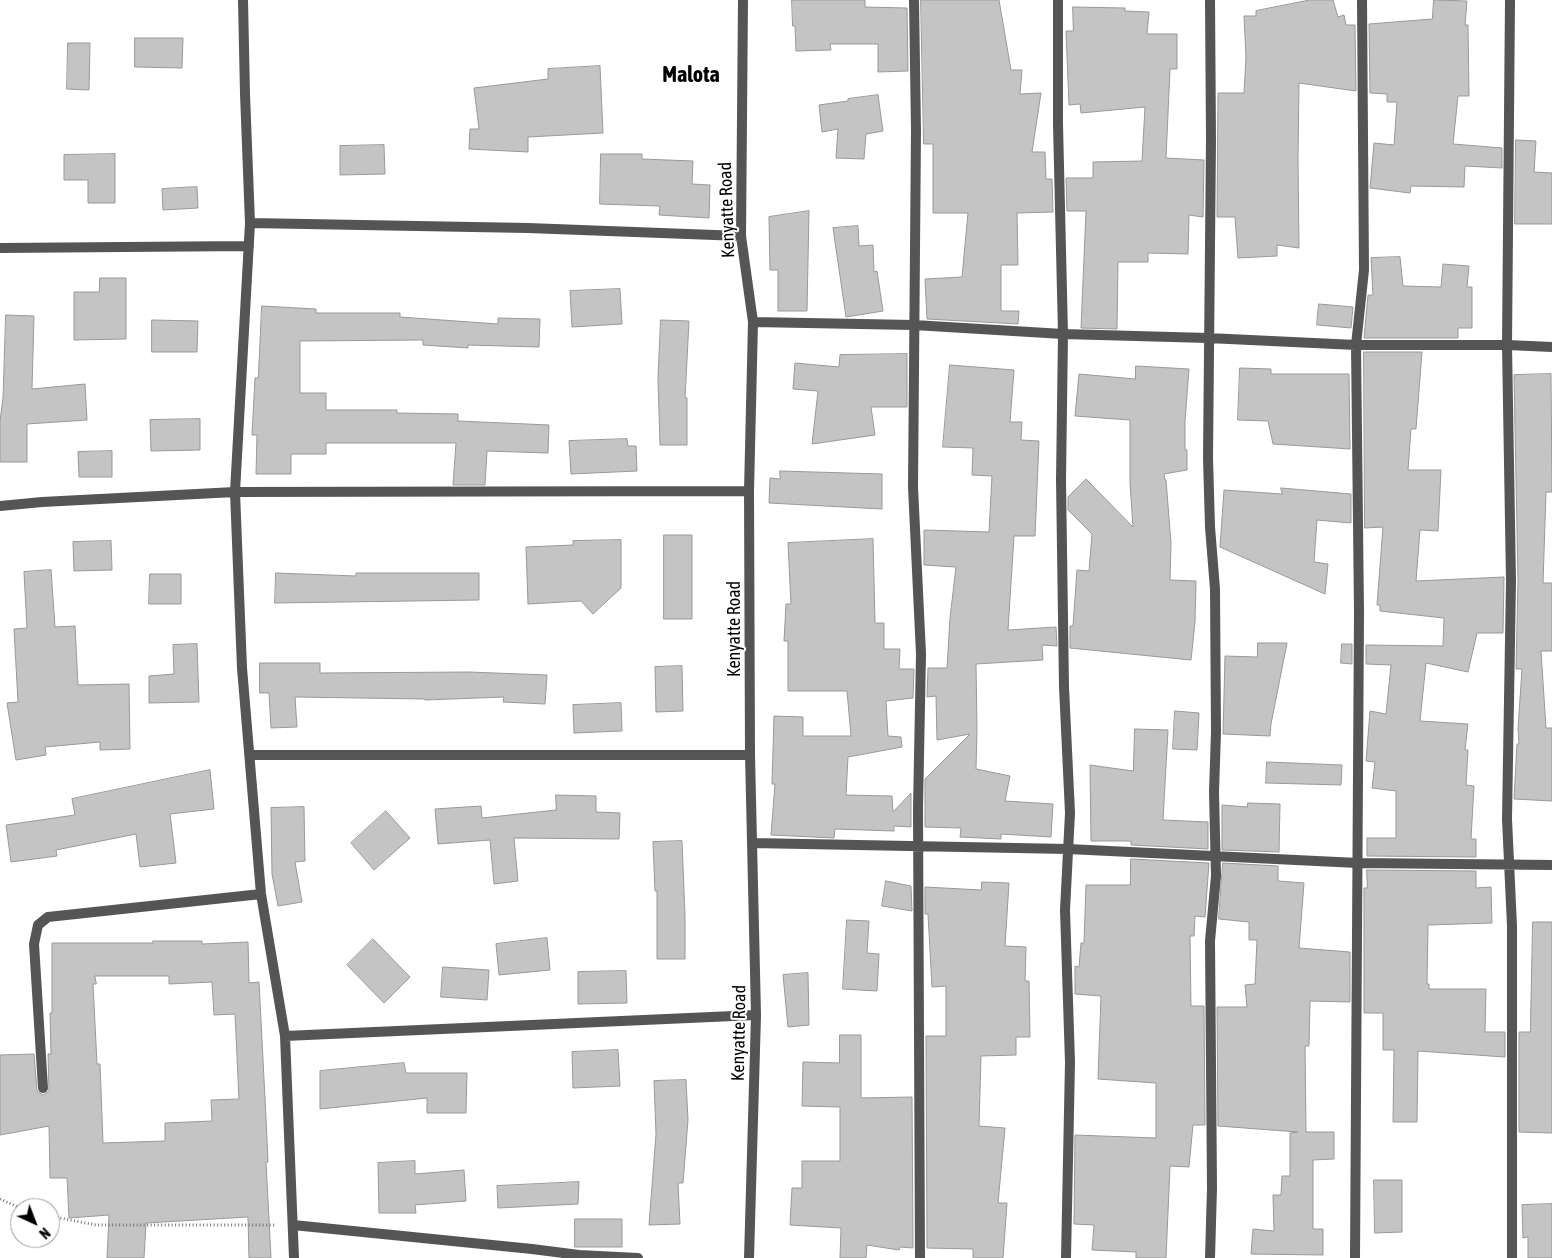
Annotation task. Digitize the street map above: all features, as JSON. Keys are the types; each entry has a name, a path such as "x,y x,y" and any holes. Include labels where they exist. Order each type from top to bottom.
{"street":[{"path":"243,0 250,222 234,492 242,668 262,894 285,1036 294,1258"},
{"name":"Kenyatte Road","path":"743,0 741,236 753,322 749,491 750,755 756,1015 749,1258"},
{"path":"914,0 916,130 913,487 920,654 920,1258"},
{"path":"1058,0 1058,124 1063,334 1061,480 1064,687 1070,813 1065,910 1070,1062 1066,1258"},
{"path":"1210,0 1209,507 1215,598 1216,876 1210,941 1212,1188 1210,1258"},
{"path":"1355,1258 1359,612 1356,345 1364,270 1362,0"},
{"path":"1510,0 1507,345 1511,581 1507,819 1512,926 1512,1258"},
{"path":"250,222 537,228 741,236"},
{"path":"0,248 249,246"},
{"path":"753,322 914,325 1063,334 1356,345 1507,345 1552,347"},
{"path":"0,506 234,492 749,491"},
{"path":"250,755 750,755"},
{"path":"752,843 1068,848 1358,863 1552,865"},
{"path":"43,1088 34,944 38,925 48,917 262,894"},
{"path":"285,1036 756,1015"},
{"path":"293,1224 531,1253 638,1258"}],"path":[{"path":"60,1218 96,1225 293,1224"}],"building":[{"path":"792,0 865,0 865,7 907,8 908,71 878,72 878,44 830,44 831,50 796,51"},
{"path":"921,0 999,0 1011,70 1022,70 1020,94 1041,93 1032,152 1045,152 1046,179 1052,179 1053,212 1017,213 1018,265 1001,265 1001,311 1019,311 1018,324 927,319 925,279 962,277 968,213 933,213 933,144 924,144"},
{"path":"1310,0 1333,0 1338,17 1344,15 1346,25 1355,25 1356,91 1299,83 1299,248 1277,245 1277,256 1238,258 1235,217 1217,217 1218,93 1244,93 1246,57 1244,16 1256,16 1256,11"},
{"path":"1434,0 1467,1 1465,25 1468,25 1469,96 1458,96 1453,144 1502,148 1502,168 1465,166 1464,187 1411,186 1410,193 1370,188 1374,143 1394,145 1397,102 1387,102 1387,94 1370,93 1369,24 1432,19"},
{"path":"1073,7 1125,8 1125,11 1149,12 1147,34 1177,34 1177,69 1170,69 1166,158 1204,160 1203,217 1189,215 1188,254 1148,253 1148,262 1118,262 1117,329 1081,328 1086,211 1067,211 1066,178 1093,178 1093,162 1142,161 1145,107 1081,113 1080,104 1069,105 1066,31 1073,31"},
{"path":"135,38 183,38 182,68 135,67"},
{"path":"68,43 90,43 89,90 67,89"},
{"path":"600,66 603,133 528,137 528,152 469,149 470,129 479,129 474,88 548,79 548,69"},
{"path":"878,95 883,131 866,134 864,159 836,158 838,129 822,132 819,105"},
{"path":"1516,140 1536,141 1534,172 1552,173 1552,224 1515,224"},
{"path":"384,145 385,174 340,175 340,146"},
{"path":"115,154 115,203 88,203 88,180 64,180 64,155"},
{"path":"601,154 642,154 642,159 693,161 692,184 710,185 709,218 659,215 660,206 600,204"},
{"path":"197,187 198,208 163,210 162,189"},
{"path":"809,211 807,311 778,311 778,270 770,270 769,217"},
{"path":"858,226 859,246 873,245 874,272 877,271 883,311 846,317 833,228"},
{"path":"1400,257 1403,286 1441,287 1443,264 1469,266 1467,287 1472,287 1472,328 1458,328 1458,338 1364,338 1368,295 1373,295 1371,258"},
{"path":"100,278 126,278 126,339 74,340 74,292 99,292"},
{"path":"620,289 622,324 572,327 570,291"},
{"path":"1319,304 1353,307 1351,328 1317,325"},
{"path":"262,306 316,309 316,313 400,313 400,317 498,324 498,318 540,319 539,347 468,345 468,348 423,345 423,340 300,341 300,393 326,393 326,410 397,410 397,413 458,414 458,421 549,425 548,453 487,451 485,485 453,485 456,443 326,443 326,454 291,454 291,474 256,474 257,435 252,435 255,378 258,378"},
{"path":"6,315 34,316 32,389 85,384 87,420 27,424 27,462 0,462 0,421 3,398"},
{"path":"152,320 198,321 197,352 152,352"},
{"path":"661,320 689,321 685,398 687,398 687,445 660,445 658,378"},
{"path":"1364,352 1422,352 1416,429 1411,429 1408,470 1441,470 1438,531 1420,530 1416,581 1504,577 1503,633 1477,633 1468,672 1426,663 1420,721 1468,724 1465,750 1468,750 1466,785 1474,786 1471,839 1476,839 1476,857 1367,856 1367,838 1396,838 1396,791 1372,788 1375,762 1366,761 1370,711 1386,714 1391,665 1366,664 1366,645 1443,646 1444,618 1380,611 1380,605 1377,605 1383,527 1365,528"},
{"path":"907,354 907,407 871,407 875,435 812,444 818,391 793,389 795,363 839,367 840,355"},
{"path":"950,365 1014,370 1010,422 1022,422 1021,440 1039,441 1035,536 1014,536 1008,630 1056,627 1057,646 1042,645 1043,660 976,664 976,769 1010,776 1005,801 1053,804 1051,837 1001,834 1001,839 960,837 961,828 925,827 925,779 970,734 937,740 936,696 927,697 928,668 947,668 956,567 924,565 924,530 989,532 992,476 972,475 973,448 943,447"},
{"path":"1136,366 1189,369 1185,421 1187,470 1164,474 1171,543 1170,580 1196,581 1195,622 1191,660 1070,648 1070,626 1073,626 1077,570 1089,571 1092,534 1068,510 1068,497 1086,479 1133,527 1130,483 1130,420 1075,416 1079,374 1135,379"},
{"path":"1240,368 1271,369 1271,374 1349,374 1350,449 1273,444 1268,421 1238,420"},
{"path":"1551,374 1552,492 1546,492 1543,583 1552,583 1552,651 1541,651 1546,728 1552,728 1552,801 1514,799 1517,744 1519,744 1518,729 1522,669 1516,669 1518,581 1514,375"},
{"path":"200,419 200,450 151,451 150,420"},
{"path":"627,439 628,446 636,446 637,471 571,474 569,441"},
{"path":"112,451 112,477 79,477 78,452"},
{"path":"780,471 882,474 882,509 769,503 770,478 780,479"},
{"path":"1281,488 1351,494 1351,523 1317,520 1314,562 1328,564 1325,594 1220,547 1224,490 1282,494"},
{"path":"664,535 692,535 692,619 664,619"},
{"path":"873,539 875,623 884,623 884,649 900,649 899,669 914,669 913,698 886,701 888,736 901,737 902,747 848,757 846,795 892,796 893,812 911,793 911,827 894,826 894,831 835,829 834,838 771,835 775,784 772,784 774,716 803,717 803,736 851,736 847,691 788,691 788,641 784,641 786,604 791,604 788,543"},
{"path":"621,540 621,588 593,614 581,601 528,604 526,547 573,545 573,541"},
{"path":"111,541 112,570 74,571 73,542"},
{"path":"51,570 55,627 75,626 78,685 129,684 130,749 100,750 100,742 45,747 46,755 16,760 7,703 18,702 14,629 27,628 24,572"},
{"path":"276,573 356,576 356,573 479,573 479,600 275,603"},
{"path":"150,574 181,574 181,604 149,604"},
{"path":"1258,643 1287,643 1270,736 1223,734 1225,656 1257,657"},
{"path":"197,644 199,702 149,703 149,676 174,674 173,645"},
{"path":"1342,644 1352,644 1352,664 1341,663"},
{"path":"260,663 320,663 320,673 469,672 547,675 545,704 503,702 504,697 425,700 295,697 297,727 271,728 269,693 260,693"},
{"path":"682,666 683,711 656,712 655,667"},
{"path":"621,703 622,731 574,733 573,705"},
{"path":"1175,711 1199,713 1197,750 1173,749"},
{"path":"1135,729 1168,730 1163,820 1208,822 1208,849 1131,845 1131,841 1091,841 1090,765 1133,771"},
{"path":"1267,762 1342,765 1341,785 1266,783"},
{"path":"210,770 214,809 170,814 176,863 140,867 136,834 56,850 57,856 11,862 6,825 75,815 72,799"},
{"path":"556,795 596,796 596,812 620,813 619,839 514,838 518,881 494,884 490,840 438,844 435,809 481,806 482,818 556,810"},
{"path":"1248,803 1280,804 1279,852 1222,850 1222,805 1247,807"},
{"path":"304,807 305,861 295,862 302,902 278,906 272,874 271,808"},
{"path":"386,811 410,838 374,870 351,843"},
{"path":"682,841 685,959 657,959 657,891 655,891 653,842"},
{"path":"1131,859 1209,863 1205,917 1195,916 1194,936 1190,936 1191,1006 1204,1006 1205,1125 1193,1125 1189,1167 1170,1166 1166,1258 1136,1258 1136,1252 1092,1250 1094,1225 1074,1224 1075,1135 1156,1138 1156,1083 1098,1079 1101,996 1075,994 1075,966 1079,967 1081,943 1084,943 1086,885 1130,885"},
{"path":"1223,863 1278,866 1278,881 1304,883 1299,948 1350,952 1350,1002 1310,1001 1309,1046 1305,1046 1306,1132 1334,1132 1334,1159 1313,1160 1313,1229 1323,1229 1323,1255 1251,1254 1253,1229 1274,1231 1273,1195 1281,1195 1282,1176 1290,1176 1290,1133 1298,1132 1218,1126 1217,1007 1247,1007 1245,985 1255,984 1257,940 1249,940 1249,922 1219,919"},
{"path":"1367,870 1476,871 1476,888 1491,887 1492,923 1428,925 1427,984 1429,984 1429,989 1486,989 1485,1032 1505,1032 1505,1057 1418,1051 1417,1122 1393,1122 1394,1050 1383,1050 1383,1013 1364,1013 1364,888 1367,888"},
{"path":"886,881 911,886 912,911 882,906"},
{"path":"982,882 1009,883 1005,946 1026,947 1025,981 1029,981 1030,1037 1016,1037 1016,1055 981,1056 979,1126 1005,1128 998,1203 1007,1203 1003,1258 973,1258 973,1249 927,1248 926,1036 946,1036 946,986 932,987 928,914 925,914 925,887 981,890"},
{"path":"847,920 869,921 867,953 879,954 877,991 843,989"},
{"path":"1533,922 1552,922 1552,1133 1519,1132 1519,1032 1530,1032"},
{"path":"547,938 550,970 499,975 496,944"},
{"path":"373,939 410,977 384,1003 347,965"},
{"path":"153,941 202,941 202,944 248,942 249,983 259,982 271,1258 249,1258 248,1217 146,1223 144,1258 107,1258 109,1215 69,1218 67,1178 50,1178 49,1126 0,1135 0,1055 34,1054 37,1091 43,1095 49,1091 48,1054 51,1054 52,943 153,943","holes":["95,976 169,976 169,984 212,982 214,1015 235,1014 239,1099 211,1100 212,1121 165,1123 165,1141 103,1143 100,1064 97,1064 93,984 96,984"]},
{"path":"443,967 489,970 487,1000 441,997"},
{"path":"626,971 627,1003 578,1004 578,972"},
{"path":"808,973 809,1025 788,1027 783,975"},
{"path":"840,1035 861,1035 861,1098 912,1097 913,1248 900,1247 899,1250 867,1245 866,1258 840,1258 841,1228 790,1225 792,1188 802,1188 802,1161 840,1161 840,1107 802,1106 803,1062 839,1063"},
{"path":"618,1050 620,1086 573,1088 572,1052"},
{"path":"404,1063 406,1073 467,1073 466,1113 427,1113 427,1098 320,1109 320,1071"},
{"path":"686,1080 688,1120 683,1183 678,1183 680,1224 649,1225 656,1134 654,1081"},
{"path":"415,1161 415,1174 464,1170 466,1201 415,1205 416,1213 379,1213 378,1163"},
{"path":"1374,1180 1402,1180 1402,1232 1375,1233"},
{"path":"579,1182 578,1204 498,1208 497,1186"},
{"path":"1552,1204 1552,1258 1528,1258 1528,1237 1523,1238 1522,1205"},
{"path":"575,1219 622,1219 622,1247 575,1247"}],"district":[{"name":"Malota","path":"691,75"}]}
